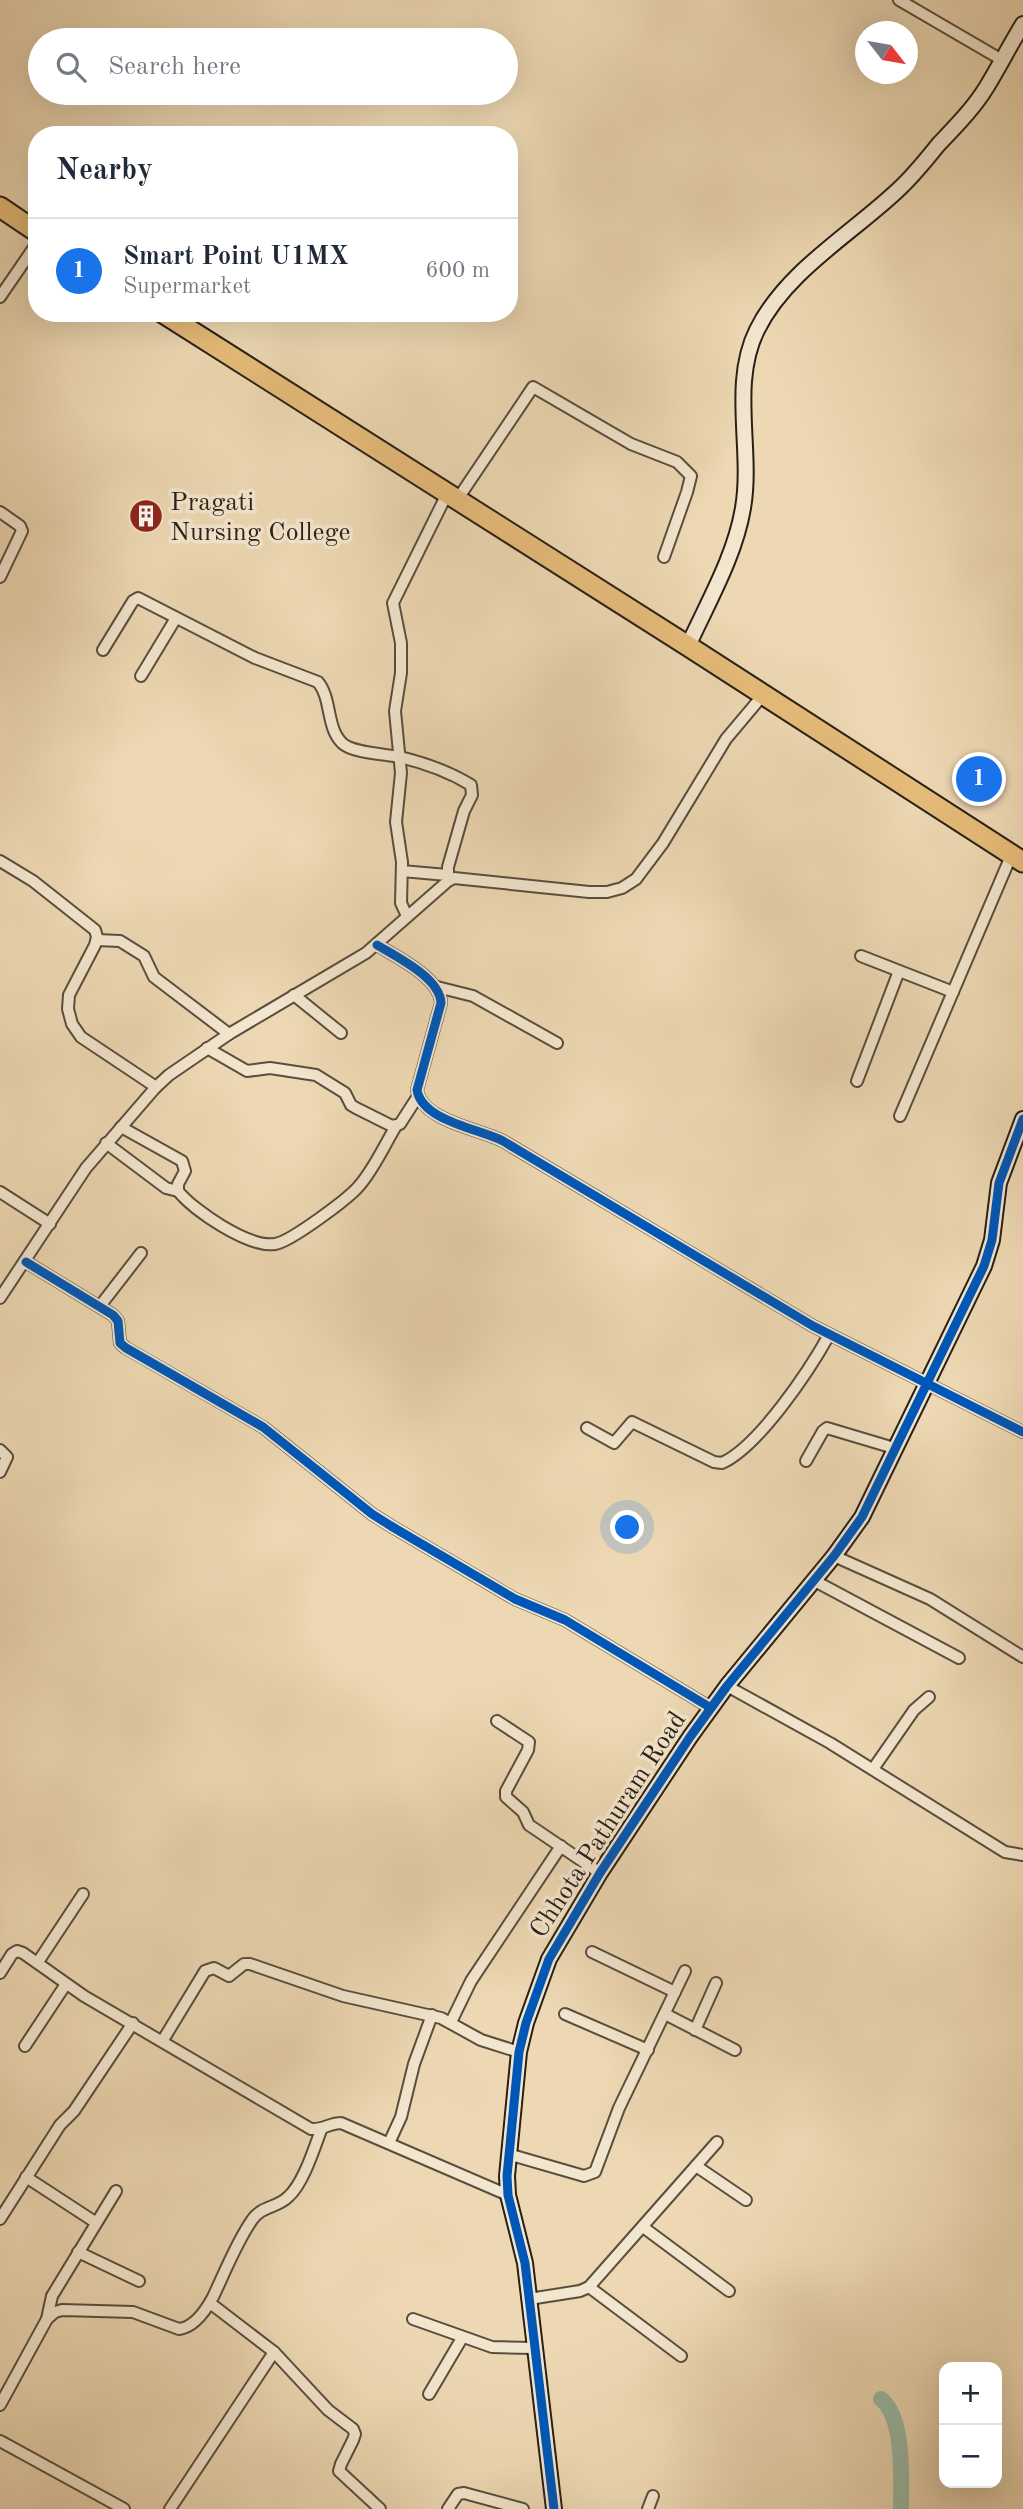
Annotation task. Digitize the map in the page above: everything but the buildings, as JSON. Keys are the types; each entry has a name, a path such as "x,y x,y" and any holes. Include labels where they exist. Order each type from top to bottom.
{"highway":[{"path":"0,207 28,226"},
{"path":"177,322 688,646 1017,859"}],"street":[{"path":"899,0 1002,60"},
{"path":"688,646 738,530 746,476 744,395 747,356 758,329 773,306 819,255 861,223 902,186 985,90 1023,24"},
{"path":"0,297 28,256"},
{"path":"407,916 401,903 402,871 396,822 400,757 395,711 401,673 401,643 393,603 452,497 533,387 631,444 677,462 691,476 664,557"},
{"path":"0,512 20,526 22,531 0,577"},
{"path":"0,1298 86,1168 169,1074 229,1034 377,944 447,878 464,811 473,790 471,785 446,771 341,743 333,729 323,688 318,682 265,663 138,598 133,601 103,650"},
{"path":"141,676 176,618"},
{"path":"402,871 589,892 607,892 622,888 636,879 663,843 726,739 764,695"},
{"path":"900,1116 953,992 1017,859"},
{"path":"0,861 33,881 90,924 97,940 69,995 68,1009 72,1024 81,1037 156,1087"},
{"path":"97,940 120,941 144,956 154,977 229,1034"},
{"path":"377,944 417,970 437,987 441,995 417,1090 421,1101 448,1121 503,1141 829,1335 1023,1432"},
{"path":"861,956 953,992"},
{"path":"856,1081 899,971"},
{"path":"437,987 473,996 557,1042"},
{"path":"294,995 341,1033"},
{"path":"207,1048 247,1071 270,1068 316,1075 345,1093 356,1108 396,1126"},
{"path":"106,1143 166,1188 178,1191 228,1231 277,1244 320,1217 358,1188 418,1096"},
{"name":"Chhota Pathuram Road","path":"554,2509 521,2242 508,2196 508,2154 519,2052 526,2022 549,1959 600,1873 727,1686 834,1556 862,1517 984,1266 992,1240 999,1183 1023,1119"},
{"path":"121,1127 182,1161 185,1171 178,1184 178,1191"},
{"path":"0,1192 50,1224"},
{"path":"100,1306 141,1252"},
{"path":"26,1262 100,1306 118,1321 118,1338 126,1348 263,1427 372,1514 515,1599 565,1620 711,1708"},
{"path":"587,1428 614,1443 632,1422 714,1462 722,1462 748,1443 761,1429 810,1367 829,1335"},
{"path":"806,1461 827,1428 894,1448"},
{"path":"0,1450 7,1457 0,1472"},
{"path":"834,1556 930,1600 1023,1657"},
{"path":"813,1580 959,1658"},
{"path":"727,1686 873,1769 1005,1852 1023,1855"},
{"path":"873,1769 914,1710 929,1697"},
{"path":"497,1721 529,1742 528,1750 506,1791 506,1797 523,1812 529,1825 600,1873"},
{"path":"451,2022 471,1981 561,1846"},
{"path":"37,1962 83,1894"},
{"path":"0,1973 12,1954 17,1951 66,1984 312,2129 321,2130"},
{"path":"592,1952 675,1992"},
{"path":"163,2040 205,1971 214,1968 229,1976 244,1964 343,1996 432,2015 451,2022 481,2040 519,2052"},
{"path":"508,2154 584,2176 592,2175 597,2169 619,2108 685,1971"},
{"path":"695,2030 716,1983"},
{"path":"25,2046 66,1984"},
{"path":"565,2014 648,2050"},
{"path":"664,2014 735,2049"},
{"path":"389,2143 401,2117 414,2064 432,2015"},
{"path":"0,2219 60,2125 74,2111 133,2023"},
{"path":"47,2319 62,2310 133,2312 179,2329 193,2324 209,2303 251,2220 264,2208 283,2201 294,2190 321,2130 333,2123 341,2123 389,2143 508,2196"},
{"path":"529,2299 580,2291 589,2287 717,2142"},
{"path":"696,2166 746,2200"},
{"path":"26,2177 95,2222"},
{"path":"0,2405 47,2319 52,2296 95,2222 116,2192"},
{"path":"643,2227 729,2291"},
{"path":"78,2252 139,2281"},
{"path":"589,2287 681,2356"},
{"path":"209,2303 274,2352 328,2410 354,2429 355,2434 340,2471 380,2509"},
{"path":"413,2319 462,2338 503,2349 534,2348"},
{"path":"429,2393 462,2338"},
{"path":"170,2509 274,2352"},
{"path":"0,2441 124,2509"},
{"path":"448,2509 458,2494 464,2493 523,2509"},
{"path":"648,2509 653,2496"}],"waterway":[{"path":"881,2399 889,2408 898,2435 901,2509"}],"cycle path":[{"path":"377,945 416,969 439,994 441,1003 417,1090 421,1101 429,1109 453,1123 503,1141 813,1326 1023,1432"},
{"path":"554,2509 525,2263 508,2195 507,2176 519,2052 526,2023 549,1959 600,1873 690,1737 727,1686 834,1556 862,1517 984,1266 992,1240 999,1183 1023,1119"},
{"path":"26,1262 113,1315 118,1321 120,1343 126,1348 263,1427 372,1514 515,1599 565,1620 711,1708"}],"place":[{"name":"Pragati Nursing College","path":"146,516"},
{"name":"Smart Point U1MX","path":"979,779"}]}
